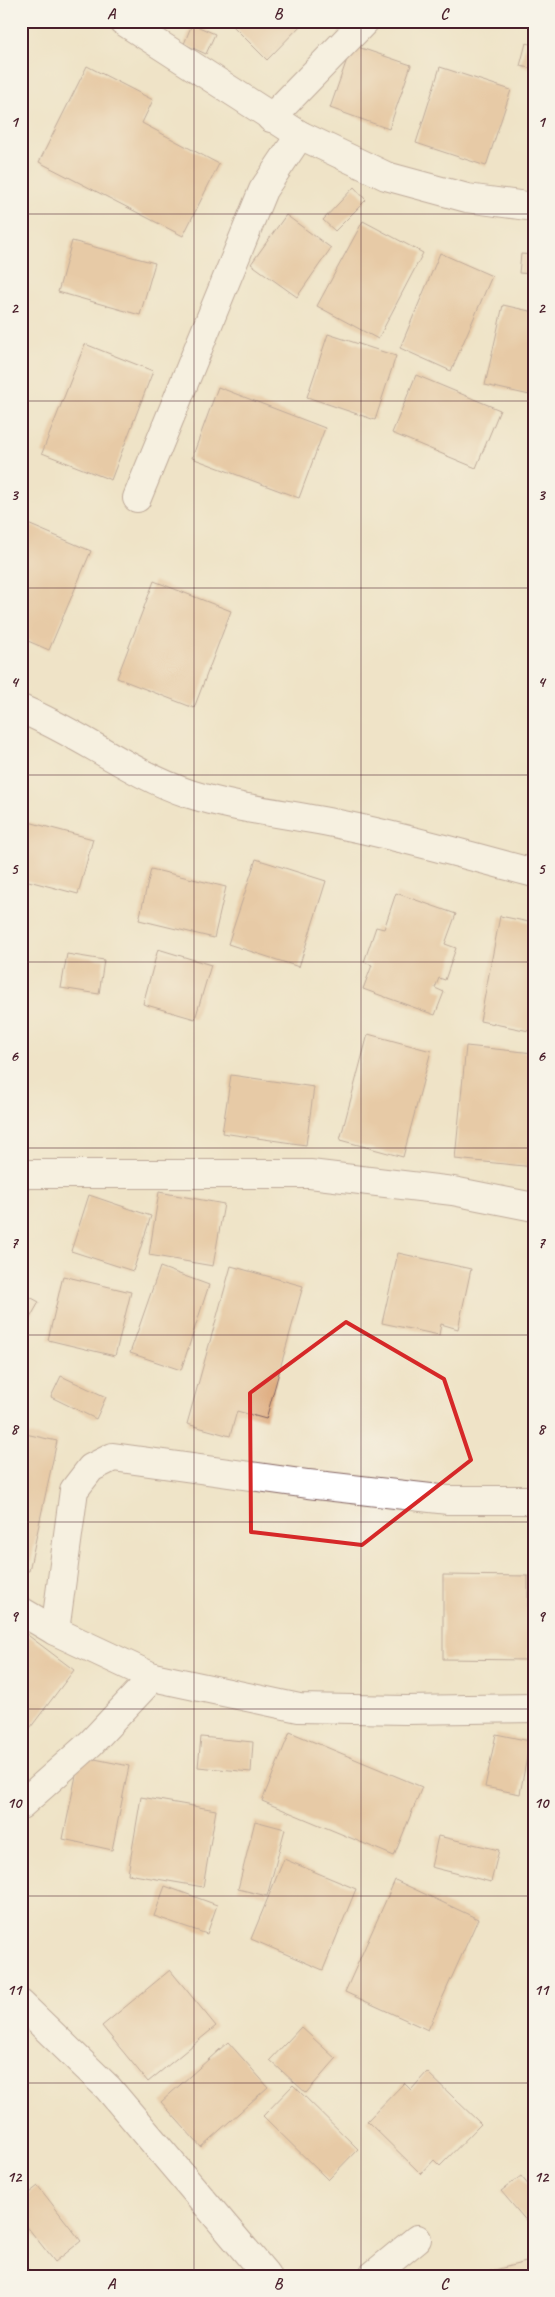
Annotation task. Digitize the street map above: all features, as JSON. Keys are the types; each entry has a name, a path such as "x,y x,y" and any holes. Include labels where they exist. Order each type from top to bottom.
{"street":[{"path":"123,21 271,118 300,135 386,176 467,198 534,208"},
{"path":"271,118 365,21"},
{"path":"138,498 263,190 300,135"},
{"path":"21,709 86,740 126,766 190,794 275,814 340,824 402,837 534,873"},
{"path":"21,1174 310,1174 453,1192 534,1207"},
{"path":"55,1631 74,1490 91,1468 113,1457 308,1484 448,1500 534,1500"},
{"path":"21,1611 55,1631 153,1678 300,1708 406,1710 534,1708"},
{"path":"21,1805 91,1743 153,1678"},
{"path":"21,2004 108,2088 267,2276"},
{"path":"372,2276 418,2239"}],"highlighted area":[{"path":"346,1322 444,1379 471,1460 362,1545 251,1532 250,1393"}],"building":[{"path":"228,21 305,21 267,60"},
{"path":"192,24 215,34 206,54 184,44"},
{"path":"526,43 534,45 534,69 520,66"},
{"path":"352,45 411,65 389,129 330,108"},
{"path":"87,66 153,100 142,123 219,164 183,236 39,162"},
{"path":"440,67 511,90 486,166 416,143"},
{"path":"354,187 366,200 335,231 323,220"},
{"path":"286,215 331,248 297,297 251,264"},
{"path":"363,221 423,253 378,339 317,306"},
{"path":"72,241 155,263 140,315 58,292"},
{"path":"440,253 492,276 451,371 400,348"},
{"path":"521,254 534,255 534,274 519,273"},
{"path":"503,305 534,312 534,396 485,385"},
{"path":"328,334 396,356 375,420 307,397"},
{"path":"85,344 153,371 111,480 42,453"},
{"path":"416,375 500,410 476,468 392,433"},
{"path":"218,387 325,428 299,498 192,458"},
{"path":"21,521 91,551 49,650 21,638"},
{"path":"154,581 231,611 194,708 117,678"},
{"path":"21,820 93,839 78,894 21,879"},
{"path":"256,859 326,881 299,967 228,944"},
{"path":"151,869 226,887 214,938 139,920"},
{"path":"396,893 456,914 445,944 456,948 445,980 439,978 435,988 444,992 435,1015 363,989 372,965 364,962 376,927 384,929"},
{"path":"500,916 534,923 534,1032 480,1021"},
{"path":"158,949 211,965 195,1019 143,1004"},
{"path":"67,954 104,960 99,994 61,988"},
{"path":"368,1034 431,1051 403,1157 340,1140"},
{"path":"466,1046 534,1053 534,1167 455,1159"},
{"path":"231,1075 314,1087 306,1145 222,1133"},
{"path":"159,1192 224,1204 213,1266 149,1255"},
{"path":"89,1195 151,1216 133,1271 71,1251"},
{"path":"398,1253 471,1269 458,1329 441,1324 439,1335 382,1323"},
{"path":"231,1266 303,1286 266,1419 237,1411 230,1436 187,1424"},
{"path":"160,1267 209,1285 181,1370 130,1353"},
{"path":"63,1276 131,1292 115,1356 48,1340"},
{"path":"21,1292 39,1302 21,1334"},
{"path":"61,1376 106,1397 96,1419 51,1397"},
{"path":"21,1433 57,1441 29,1571 21,1570"},
{"path":"443,1575 528,1576 528,1660 443,1659"},
{"path":"21,1630 74,1670 21,1740"},
{"path":"290,1732 422,1787 394,1856 262,1801"},
{"path":"496,1734 530,1741 520,1794 485,1787"},
{"path":"201,1737 253,1742 251,1772 198,1767"},
{"path":"80,1756 129,1766 112,1850 63,1839"},
{"path":"141,1797 216,1810 203,1887 128,1874"},
{"path":"255,1821 285,1829 267,1896 238,1889"},
{"path":"438,1836 499,1850 491,1882 431,1867"},
{"path":"284,1859 356,1889 323,1970 251,1939"},
{"path":"395,1880 478,1919 428,2030 345,1992"},
{"path":"165,1886 217,1905 207,1934 154,1916"},
{"path":"170,1970 216,2026 148,2082 102,2026"},
{"path":"301,2027 336,2059 306,2093 270,2060"},
{"path":"228,2042 268,2087 201,2147 161,2102"},
{"path":"427,2072 481,2124 440,2166 434,2160 421,2174 367,2121 404,2083 411,2090"},
{"path":"293,2085 358,2149 328,2180 263,2116"},
{"path":"521,2176 534,2192 534,2230 501,2191"},
{"path":"38,2186 81,2241 55,2262 21,2219 21,2199"},
{"path":"534,2260 534,2276 475,2276 475,2275"},
{"path":"21,2263 36,2276 21,2276"}]}
